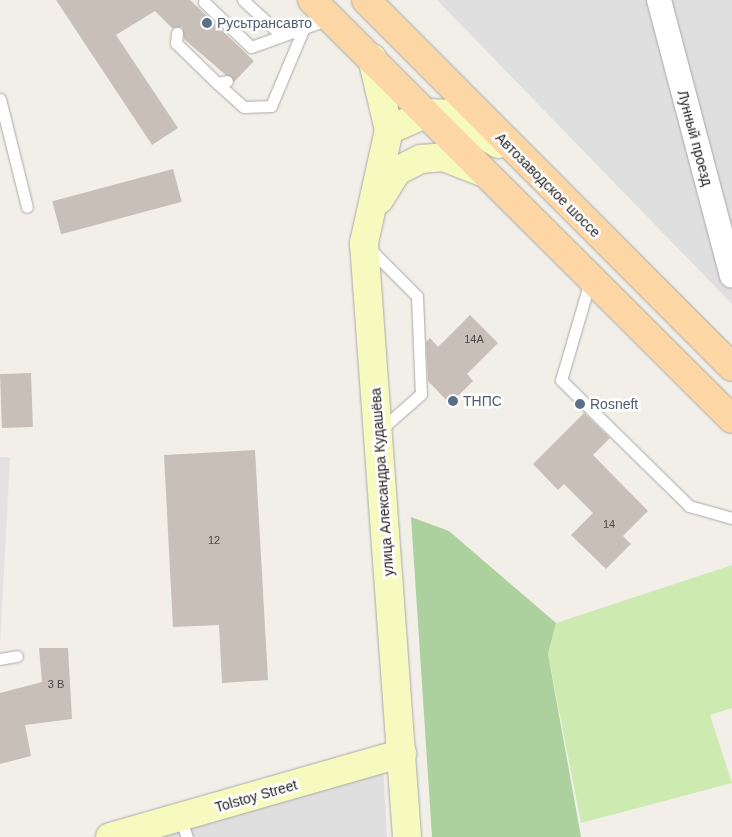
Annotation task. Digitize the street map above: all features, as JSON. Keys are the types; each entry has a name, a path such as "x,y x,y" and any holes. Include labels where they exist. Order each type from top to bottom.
{"main road":[{"name":"Автозаводское шоссе","path":"366,0 528,166 732,367"},
{"path":"316,15 372,58 732,419"},
{"name":"улица Александра Кудашёва","path":"372,58 389,130 368,216 364,243 407,837"},
{"path":"389,130 427,113 452,114 474,125 528,166"},
{"path":"368,216 397,171 421,159 443,157 485,173"},
{"name":"Tolstoy Street","path":"110,837 183,828 402,753"}],"street":[{"name":"Лунный проезд","path":"659,0 732,276"}],"lane":[{"path":"243,0 282,35"},
{"path":"203,4 241,43 282,35 316,15"},
{"path":"177,33 176,43 189,50 244,107 271,106 316,15"},
{"path":"0,99 27,207"},
{"path":"364,243 417,296 421,394 378,431"},
{"path":"591,279 561,380 689,506 732,518"},
{"path":"0,659 17,656"}],"shaded area":[{"path":"437,0 732,0 732,304"},
{"path":"0,457 10,457 0,646"},
{"path":"383,764 387,837 106,837"}],"green space":[{"path":"411,517 449,531 556,623 548,654 581,837 432,837"},
{"path":"732,565 732,708 710,715 732,783 581,823 548,654 556,623"}],"building":[{"path":"56,0 190,0 254,61 234,82 184,39 182,27 172,28 155,11 116,35 178,128 152,145"},
{"path":"173,169 182,202 61,234 52,201"},
{"path":"470,315 498,343 467,374 473,381 450,404 428,381 426,342 430,338 438,347"},
{"path":"31,373 33,427 2,428 0,374"},
{"path":"584,413 610,438 593,455 648,511 623,536 631,544 606,569 571,535 593,513 564,484 558,490 533,464"},
{"path":"255,450 268,680 222,683 219,625 173,627 164,455"},
{"path":"39,648 68,648 72,719 25,725 31,756 0,764 0,693 42,682"}],"place":[{"name":"Русьтрансавто","path":"207,23"},
{"name":"ТНПС","path":"453,401"},
{"name":"Rosneft","path":"580,404"}]}
